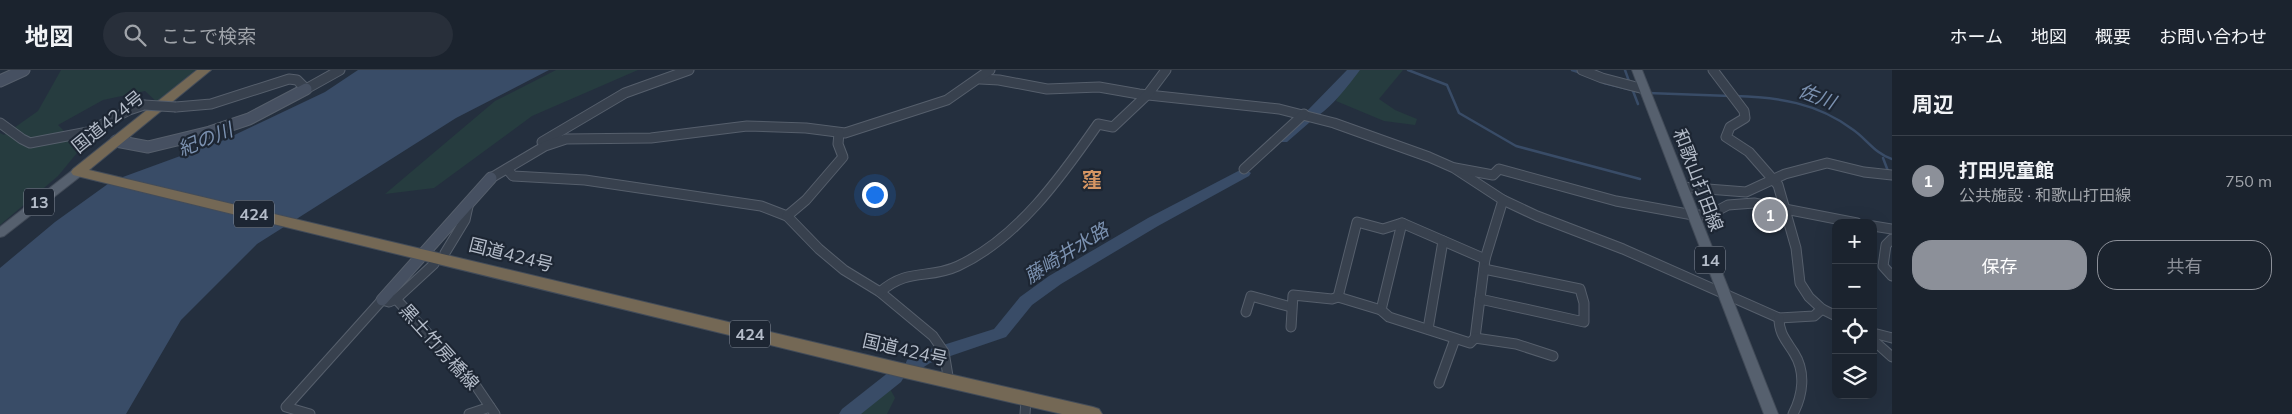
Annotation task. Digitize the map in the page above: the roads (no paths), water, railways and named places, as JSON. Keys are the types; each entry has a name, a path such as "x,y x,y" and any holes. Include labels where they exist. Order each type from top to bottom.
{"highway":[{"name":"国道424号","path":"78,172 205,70"},
{"name":"国道424号","path":"78,172 949,382 1026,407 1093,414"}],"main road":[{"name":"和歌山打田線","path":"1636,70 1771,414"},
{"name":"13","path":"0,232 78,172"}],"street":[{"path":"0,81 24,70"},
{"path":"116,142 148,147 210,132 249,119 340,70"},
{"path":"652,82 676,70"},
{"path":"310,414 286,407 491,178 550,137 625,93 689,70"},
{"path":"491,178 554,141 566,139 651,138 747,126 806,128 846,134 947,100 980,79 990,70"},
{"path":"880,292 894,280 911,275 938,274 957,267 990,247 1063,173 1098,124 1113,127 1148,94 1166,70"},
{"path":"1582,70 1644,90"},
{"path":"1713,70 1744,112 1745,118 1730,127 1726,137 1749,152 1778,185 1783,209 1796,248 1800,284 1809,297 1822,309 1832,314"},
{"path":"0,123 11,128 22,141 30,143 88,132 108,123 129,108 144,105 176,107 211,104 289,79 297,80 306,89"},
{"path":"980,79 999,80 1047,89 1099,87 1304,114 1410,149 1454,168 1503,200 1724,292 1779,318 1814,316 1822,309"},
{"path":"1244,170 1304,114"},
{"path":"787,216 806,200 843,157 838,144 839,133"},
{"path":"1682,187 1746,192 1773,179 1828,163 1888,174"},
{"path":"1454,168 1493,175 1499,169 1616,201 1693,215 1709,215 1728,205 1754,203 1836,219"},
{"path":"507,169 513,176 585,180 761,206 787,216 819,249 844,270 880,292 933,336 943,350 949,382"},
{"path":"1291,327 1293,295 1332,299 1338,297 1381,310 1389,317 1470,343 1475,338 1485,264 1496,217 1503,200"},
{"path":"445,253 465,220 470,204 469,201"},
{"path":"1338,297 1357,222 1383,229 1402,223 1443,241 1510,276 1548,280 1580,289 1584,303 1584,322 1544,312 1525,311 1480,299"},
{"path":"1381,310 1402,223"},
{"path":"1877,227 1892,229"},
{"path":"1892,239 1886,245 1883,266 1892,276"},
{"path":"1428,329 1443,241"},
{"name":"黒土竹房橋線","path":"421,256 396,299 476,386 493,410"},
{"path":"1246,312 1252,296 1291,308"},
{"path":"382,300 389,302 396,299"},
{"path":"1779,318 1778,331 1798,360 1801,380 1801,399 1793,414"},
{"path":"1877,335 1892,338"},
{"path":"1475,338 1516,344 1553,356"},
{"path":"1439,383 1455,339"},
{"path":"1877,344 1892,357"},
{"path":"469,414 493,410"}],"water":[{"path":"358,70 549,70 456,118 257,244 181,320 126,414 0,414 0,268 55,222 112,181 224,140 325,92"}],"waterway":[{"name":"藤崎井水路","path":"1312,114 1320,108 1354,70"},
{"path":"1408,70 1447,85 1459,113 1516,146 1640,179"},
{"name":"佐川","path":"1572,70 1581,73"},
{"path":"1625,70 1630,84"},
{"name":"佐川","path":"1604,83 1640,92"},
{"path":"1633,91 1638,104"},
{"name":"佐川","path":"1648,93 1730,96"},
{"name":"佐川","path":"1735,96 1782,100 1811,107 1839,120 1876,150 1892,159"},
{"name":"藤崎井水路","path":"1282,139 1305,119"},
{"path":"1883,158 1888,171"},
{"name":"藤崎井水路","path":"913,365 924,358 1000,333 1026,301 1055,280 1153,222 1244,173"},
{"name":"藤崎井水路","path":"848,414 895,377"}],"place":[{"name":"打田児童館","path":"1770,215"}],"district":[{"name":"窪","path":"1092,180"}],"water label":[{"name":"紀の川","path":"205,139"}]}
